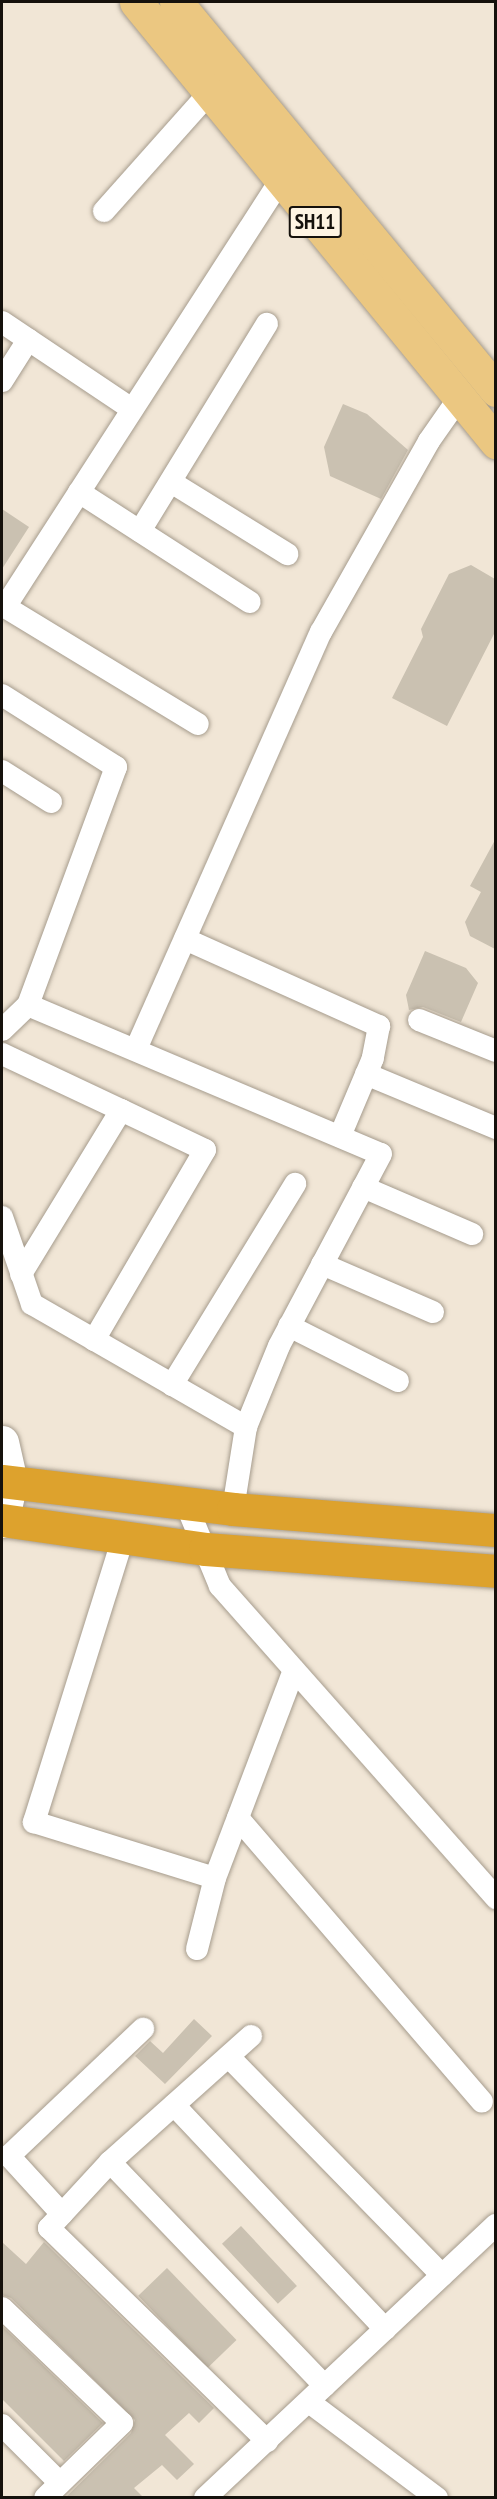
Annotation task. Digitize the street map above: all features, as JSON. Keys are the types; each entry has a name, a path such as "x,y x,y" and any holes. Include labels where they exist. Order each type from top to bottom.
{"highway":[{"path":"6,1481 233,1509 495,1530"},
{"path":"2,1521 205,1549 495,1571"}],"main road":[{"name":"SH11","path":"136,2 495,442"},
{"name":"SH11","path":"176,2 495,390"}],"street":[{"path":"104,211 209,93"},
{"path":"198,724 3,606 280,181"},
{"path":"2,322 132,409"},
{"path":"140,531 267,324"},
{"path":"2,381 28,340"},
{"path":"136,1049 321,632 429,441 459,398"},
{"path":"171,482 288,554"},
{"path":"79,492 250,602"},
{"path":"2,695 116,767 28,1005 2,1030"},
{"path":"2,773 51,802"},
{"path":"185,939 379,1026 366,1074 340,1136"},
{"path":"28,1005 381,1154 290,1326 246,1427 233,1509"},
{"path":"419,1020 495,1051"},
{"path":"2,1054 205,1150 94,1340"},
{"path":"366,1074 495,1128"},
{"path":"21,1274 121,1110"},
{"path":"172,1385 295,1184"},
{"path":"363,1187 472,1234"},
{"path":"2,1216 32,1304 246,1427"},
{"path":"322,1264 434,1312"},
{"path":"290,1326 398,1382"},
{"path":"2,1442 6,1481 2,1521"},
{"path":"186,1504 220,1586 495,1898"},
{"path":"123,1538 34,1822 215,1878"},
{"path":"197,1949 215,1878 294,1670"},
{"path":"238,1818 482,2102"},
{"path":"62,2214 9,2156 143,2029"},
{"path":"251,2036 110,2162 49,2228 267,2441"},
{"path":"229,2056 442,2275"},
{"path":"174,2105 385,2329"},
{"path":"110,2162 325,2386"},
{"path":"206,2498 495,2225"},
{"path":"2,2308 122,2423 52,2490 2,2425"},
{"path":"309,2402 437,2498"}],"building":[{"path":"343,404 367,414 408,450 381,499 330,476 324,447"},
{"path":"2,509 29,527 2,569"},
{"path":"471,565 495,579 495,632 447,726 392,698 423,637 421,629 449,574"},
{"path":"495,840 495,949 470,936 465,922 481,892 470,886"},
{"path":"425,951 466,968 478,983 461,1022 423,1007 409,1010 406,995"},
{"path":"194,2019 212,2036 165,2084 135,2056 150,2041 163,2053"},
{"path":"241,2226 297,2286 278,2304 222,2244"},
{"path":"2,2242 26,2264 44,2242 214,2408 199,2423 189,2413 165,2435 194,2464 177,2480 162,2465 134,2488 144,2498 65,2498 131,2433 135,2420 11,2298 2,2295"},
{"path":"167,2268 236,2340 208,2368 138,2296"},
{"path":"2,2326 103,2423 64,2461 2,2399"}]}
